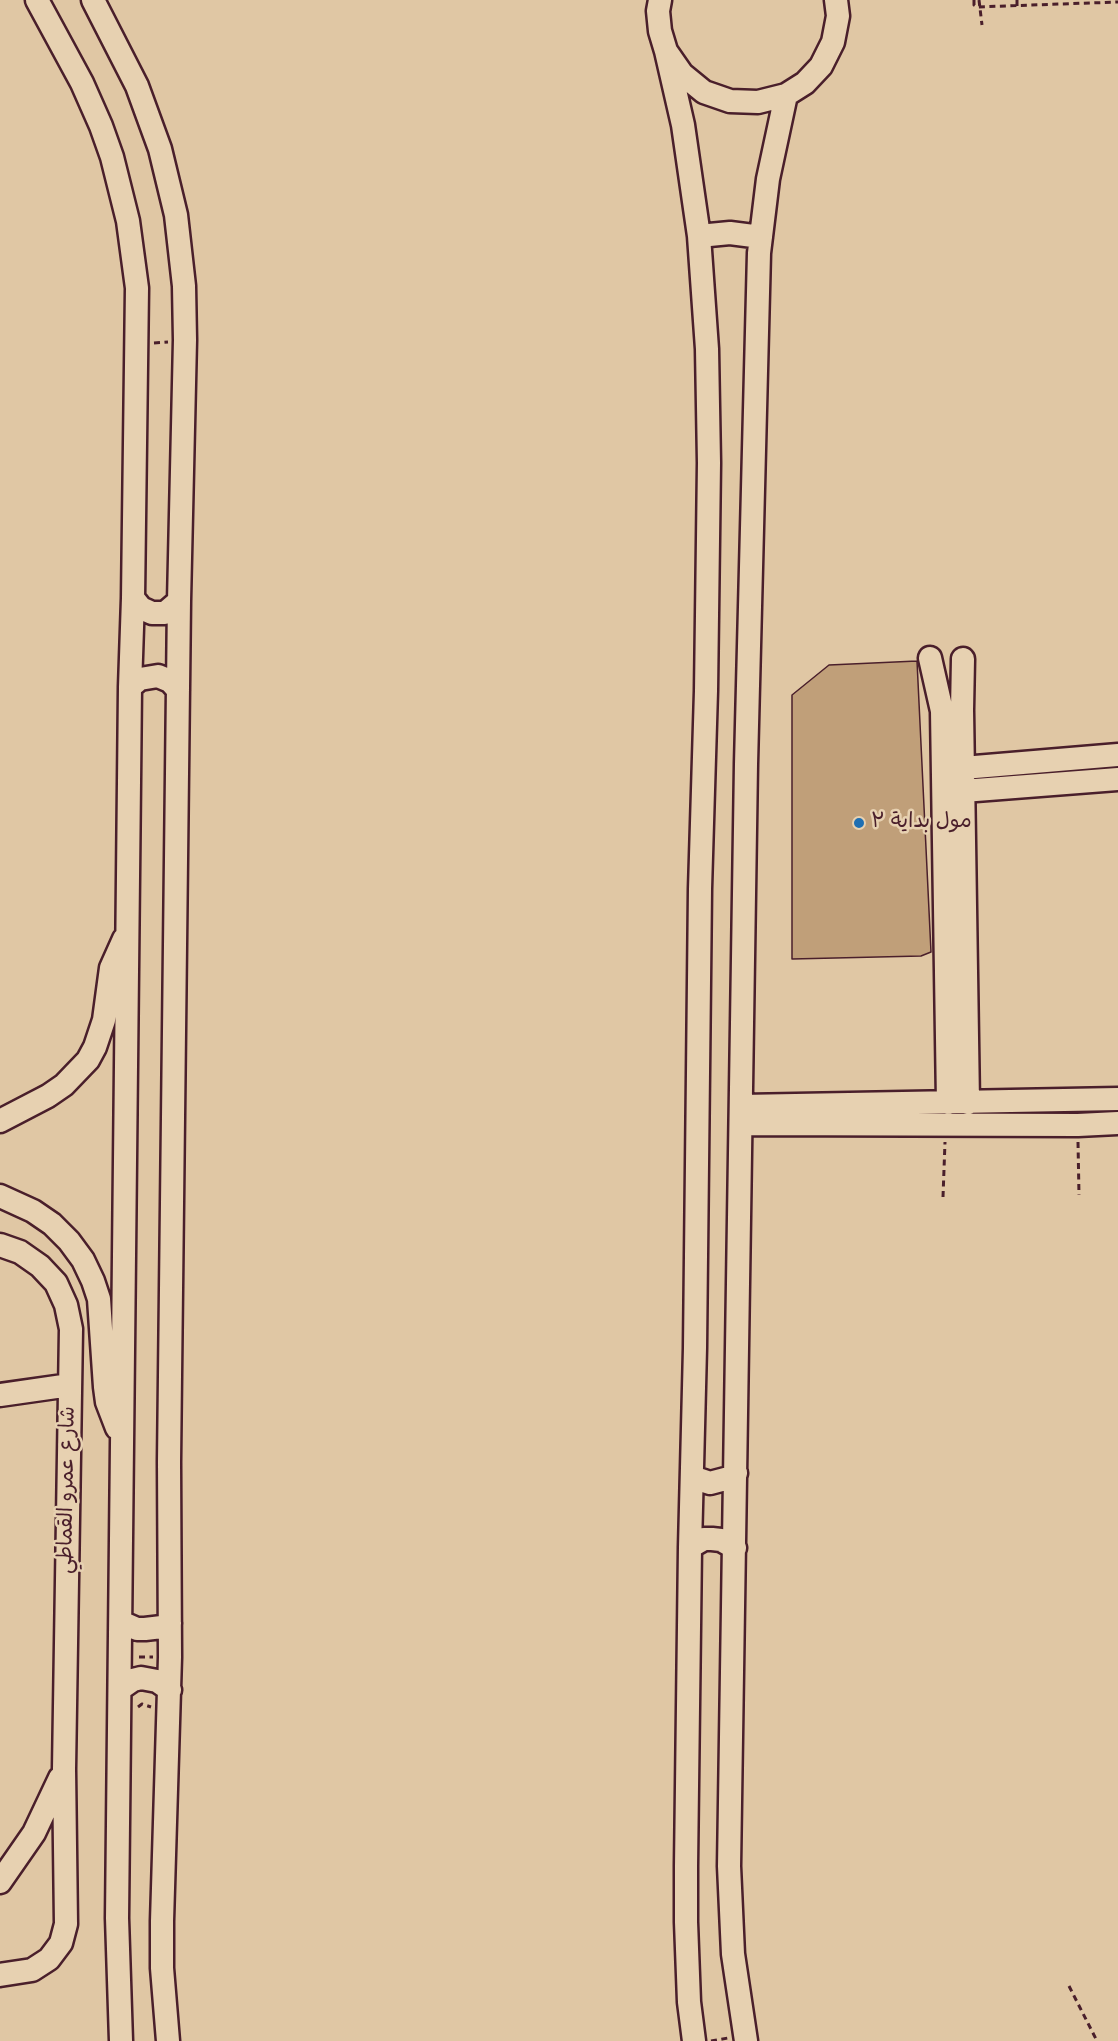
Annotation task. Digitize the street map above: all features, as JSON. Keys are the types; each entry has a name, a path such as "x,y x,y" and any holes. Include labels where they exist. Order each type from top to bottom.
{"street":[{"path":"36,0 82,83 101,126 118,176 128,221 136,288 117,1918 121,2041"},
{"path":"93,0 123,55 150,117 166,169 176,215 184,286 169,1462 170,1690 162,1921 162,1968 168,2041"},
{"path":"666,51 681,74 704,92 730,101 758,102 786,95 805,82 821,66 833,42 838,16 836,0"},
{"path":"654,4 683,125 699,236 707,349 709,463 700,877 686,1922 689,2002 694,2041"},
{"path":"746,2041 733,1954 729,1866 746,764 761,237 773,151 786,95"},
{"path":"699,236 730,233 761,237"},
{"path":"133,598 141,608 152,614 165,613 180,601"},
{"path":"930,658 942,711 952,730 963,768 954,1111"},
{"path":"954,1111 952,730 963,659"},
{"path":"130,687 140,679 158,676 170,681 178,690"},
{"path":"963,768 1118,754"},
{"path":"963,791 1118,779"},
{"path":"0,1121 64,1085 88,1060 104,1020 111,968 128,932"},
{"path":"742,1115 954,1111 1118,1099"},
{"path":"954,1111 1077,1125 1118,1123"},
{"path":"0,1196 33,1210 52,1224 83,1260 99,1299 107,1402 123,1439"},
{"name":"شارع عمرو القماطي","path":"0,1245 20,1252 40,1266 56,1283 66,1305 71,1329 64,1769 66,1924 61,1943 49,1959 32,1970 0,1975"},
{"path":"0,1395 70,1385"},
{"path":"692,1477 710,1483 729,1478 736,1473"},
{"path":"690,1547 704,1539 712,1539 721,1540 735,1548"},
{"path":"121,1622 137,1629 154,1629 170,1623"},
{"path":"120,1689 133,1680 141,1678 157,1680 170,1690"},
{"name":"شارع عمرو القماطي","path":"0,1882 34,1833 51,1802 64,1769"}],"path":[{"path":"974,0 974,5 980,7 1118,2"},
{"path":"979,0 982,25"},
{"path":"1017,0 1017,7"},
{"path":"136,345 185,340"},
{"path":"943,1197 954,1111"},
{"path":"1077,1125 1079,1195"},
{"path":"121,1657 170,1658"},
{"path":"136,1710 142,1704 147,1704 153,1712"},
{"path":"1069,1986 1097,2041"}],"building":[{"name":"مول بداية ۲","path":"917,661 931,952 921,956 792,959 792,695 829,665"}],"place":[{"name":"مول بداية ۲","path":"859,823"}]}
